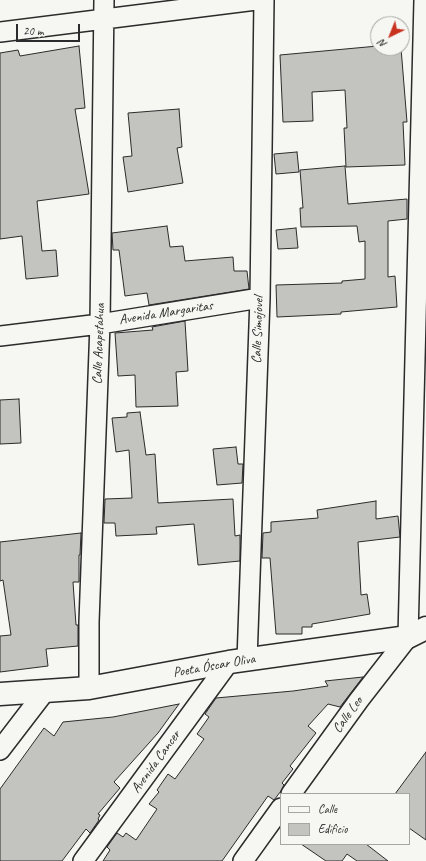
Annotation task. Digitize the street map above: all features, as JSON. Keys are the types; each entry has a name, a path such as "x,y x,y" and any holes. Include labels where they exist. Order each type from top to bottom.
{"street":[{"name":"Calle Acapetahua","path":"89,688 89,622 100,324 104,0"},
{"path":"0,32 256,0"},
{"name":"Calle Simojovel","path":"238,661 260,298 264,0"},
{"path":"417,632 424,0"},
{"name":"Avenida Margaritas","path":"0,336 100,324 260,298"},
{"name":"Poeta Óscar Oliva","path":"0,694 89,688 238,661 417,632"},
{"name":"Calle Leo","path":"292,793 358,700 417,632"},
{"name":"Avenida Cancer","path":"82,861 238,661"},
{"path":"0,750 46,690"},
{"path":"243,861 280,809"}],"building":[{"path":"79,46 85,108 75,109 89,194 37,201 42,251 56,250 58,276 26,279 22,236 0,239 0,53 18,50 20,56"},
{"path":"370,47 370,56 402,56 407,122 403,122 405,165 346,167 344,128 347,128 345,90 312,92 313,121 283,122 280,55"},
{"path":"179,109 182,147 177,148 183,183 128,192 123,157 132,156 128,113"},
{"path":"297,152 299,172 276,174 274,154"},
{"path":"345,166 348,204 407,199 407,219 388,221 388,277 395,276 397,307 341,312 341,314 277,317 276,285 342,283 342,281 365,279 365,241 359,242 357,226 301,227 300,208 303,208 300,170"},
{"path":"167,226 170,247 183,246 185,261 233,257 234,271 247,271 249,289 149,305 147,293 125,296 119,250 113,250 112,233"},
{"path":"296,228 298,248 278,249 276,230"},
{"path":"185,321 188,371 176,372 178,406 136,407 135,375 118,376 115,333 153,330 152,327"},
{"path":"19,399 21,443 0,444 0,400"},
{"path":"140,412 146,455 155,454 158,503 233,499 235,536 240,535 240,561 198,565 194,524 156,527 157,534 116,536 115,523 104,523 105,499 132,498 129,450 116,452 112,418 127,417 127,413"},
{"path":"236,447 238,464 243,464 242,483 217,485 213,449"},
{"path":"376,501 376,519 398,516 400,537 358,542 361,595 367,594 370,614 312,624 312,627 302,627 302,634 276,634 270,558 262,558 263,533 271,532 271,522 318,518 317,510"},
{"path":"81,533 79,582 73,582 76,625 78,625 78,646 46,649 48,666 0,672 0,636 11,635 3,580 0,581 0,542"},
{"path":"363,677 340,707 328,704 308,726 316,733 290,766 293,769 282,783 284,785 281,791 274,800 268,796 222,861 103,861 110,850 107,847 117,833 123,837 126,833 136,840 157,809 149,804 159,792 157,790 168,774 175,779 204,739 197,734 209,717 205,714 216,698 293,691 328,686 325,681"},
{"path":"179,704 158,733 114,782 120,788 98,814 100,815 99,820 90,833 86,829 62,861 0,861 0,789 44,728 54,736 63,722 113,717"},
{"path":"426,752 426,840 410,829 410,793 396,793"},
{"path":"302,845 367,845 388,861 357,861 347,854 342,861 326,861"}]}
